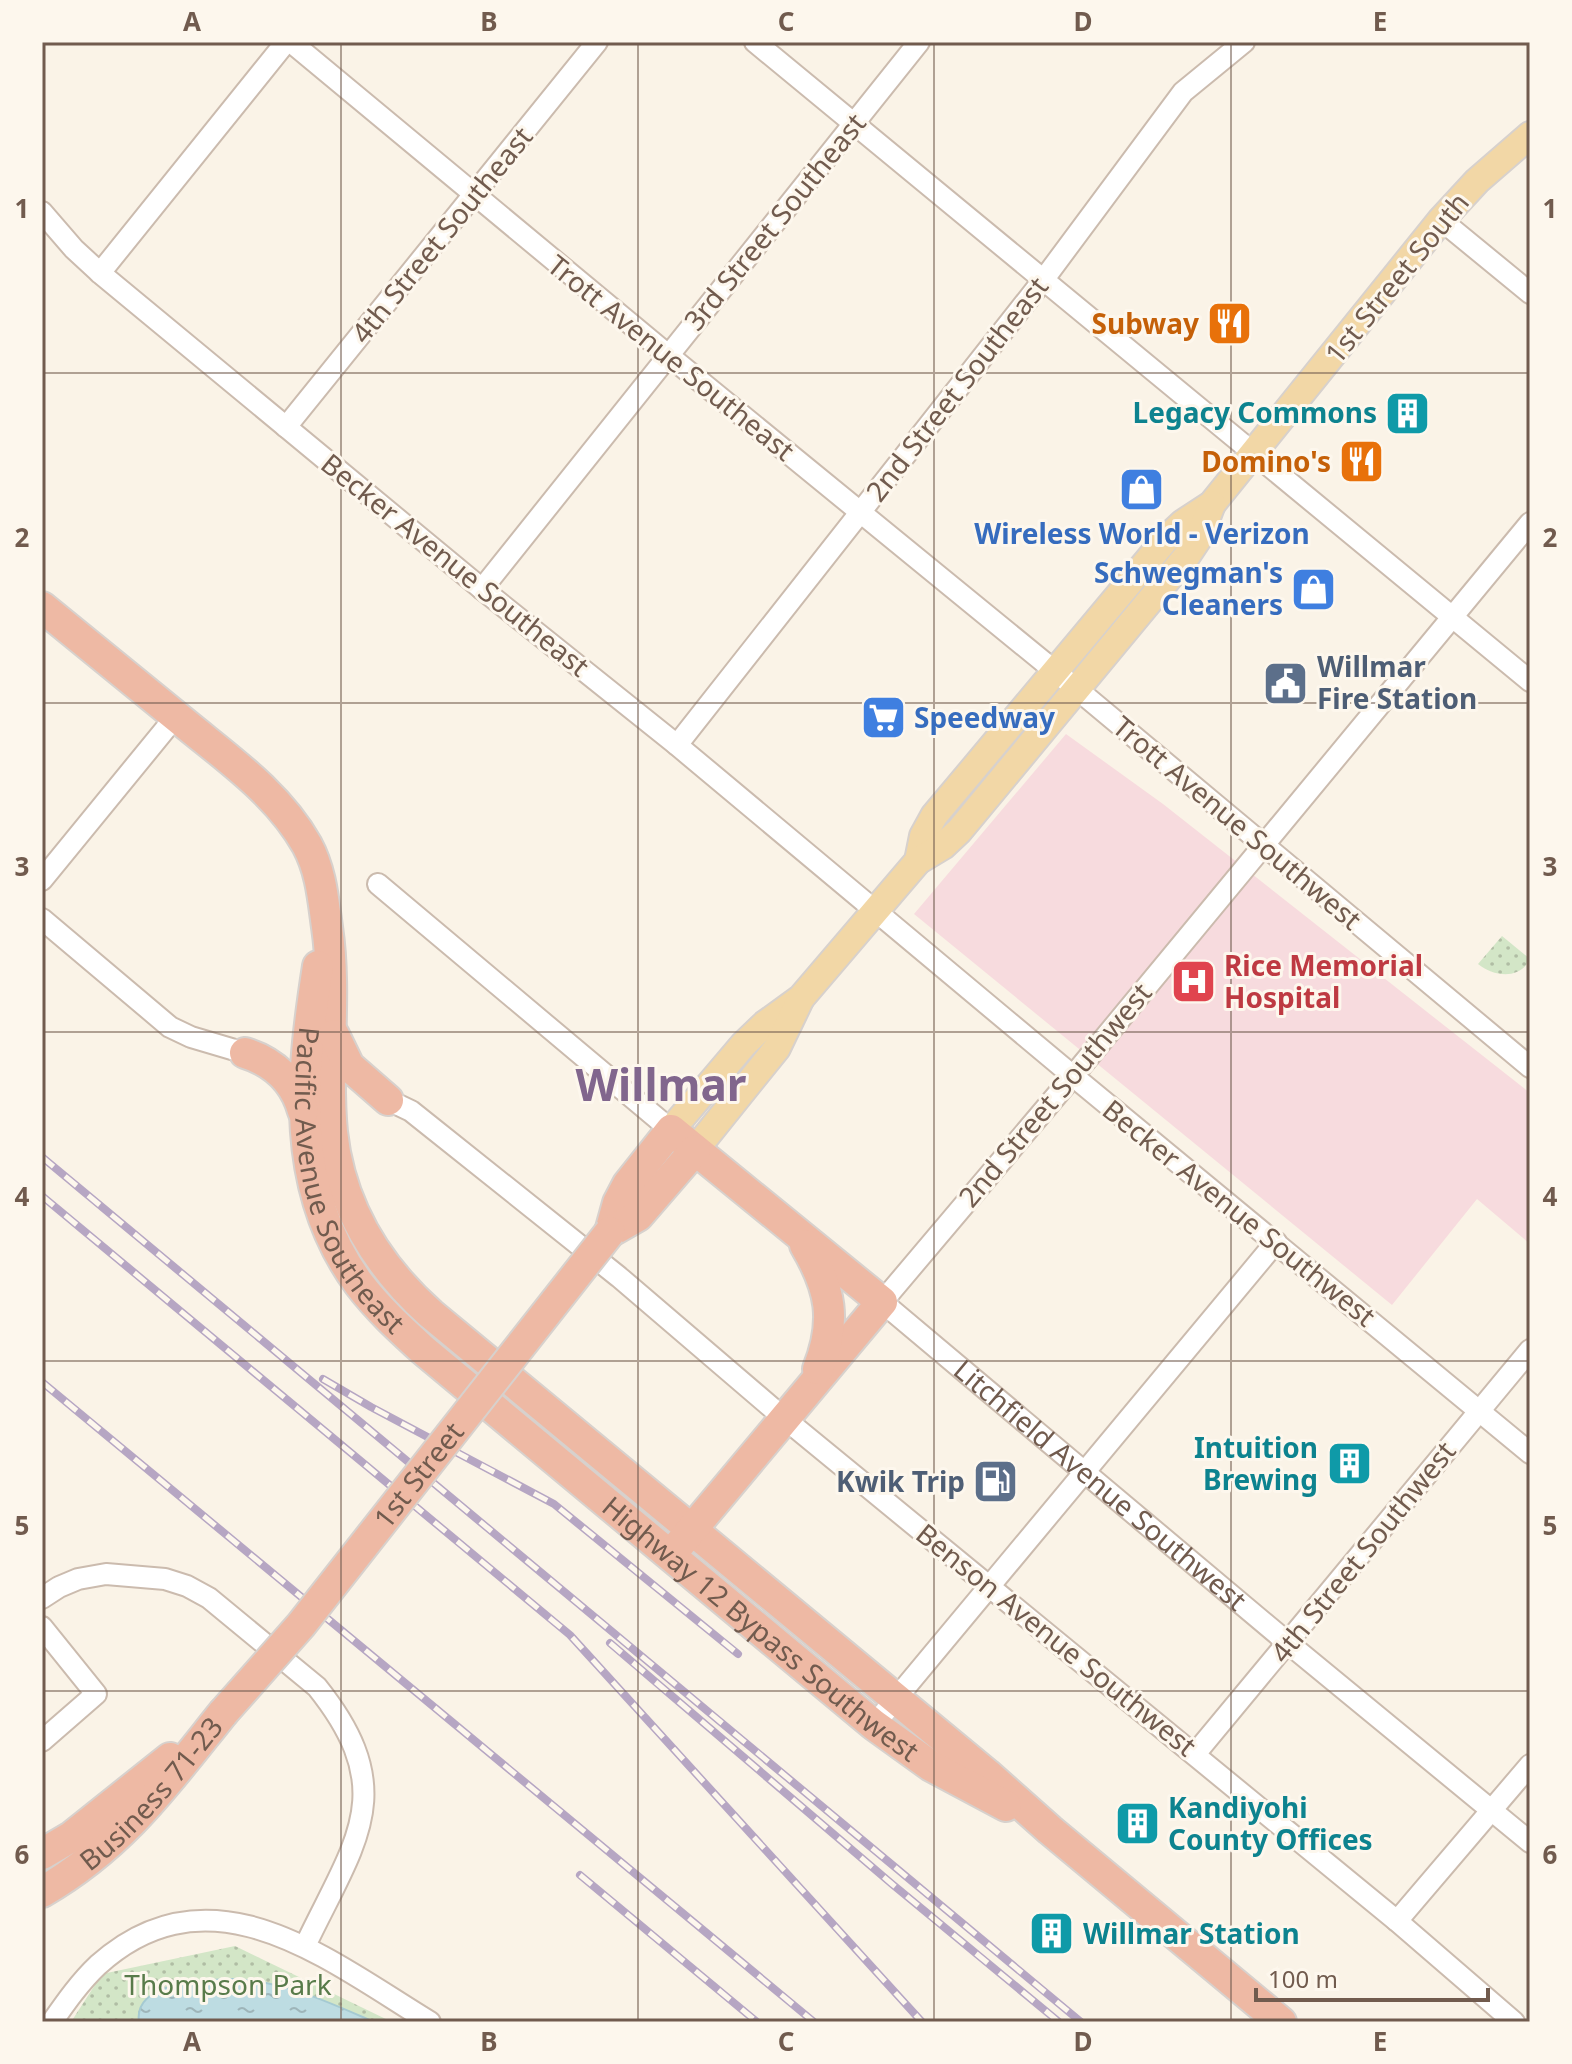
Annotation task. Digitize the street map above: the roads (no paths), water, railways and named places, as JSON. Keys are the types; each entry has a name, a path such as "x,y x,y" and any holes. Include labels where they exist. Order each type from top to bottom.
{"highway":[{"name":"Pacific Avenue Southeast","path":"42,607 246,773 283,809 307,845 317,867 333,964 332,1132 347,1197 361,1229 379,1258 410,1295 509,1379"},
{"name":"Pacific Avenue Southeast","path":"325,913 307,1044 304,1115 306,1144 327,1227 350,1270 378,1307 487,1404"},
{"path":"333,1033 349,1066 388,1100"},
{"path":"245,1053 264,1060 288,1081 299,1097 304,1115"},
{"path":"332,1132 342,1109 349,1103 368,1097 388,1100"},
{"name":"Litchfield Avenue Southwest","path":"671,1130 882,1302"},
{"name":"1st Street","path":"610,1232 618,1203 628,1184 671,1130"},
{"name":"1st Street","path":"223,1713 301,1625 610,1232 638,1216 695,1150"},
{"path":"789,1224 820,1271 829,1310 827,1346 817,1372 793,1409"},
{"name":"2nd Street Southwest","path":"671,1555 882,1302"},
{"name":"Highway 12 Bypass Southwest","path":"509,1379 987,1774 1281,2022"},
{"name":"Highway 12 Bypass Southwest","path":"487,1404 874,1725 931,1766 1050,1830"},
{"name":"Business 71-23","path":"42,1892 101,1853 154,1798 223,1713"},
{"name":"Business 71-23","path":"42,1854 71,1837 128,1794 223,1713"},
{"path":"42,1901 101,1853"}],"main road":[{"name":"1st Street South","path":"918,861 923,836 934,816 1166,539 1183,523 1212,504 1441,220 1477,181 1530,135"},
{"name":"1st Street South","path":"671,1130 744,1044 801,998 918,861 943,846 959,831 1186,557 1200,536 1212,504"},
{"name":"1st Street South","path":"695,1150 777,1048 801,998"}],"street":[{"name":"Trott Avenue Southeast","path":"288,42 1055,671"},
{"path":"100,273 288,42"},
{"name":"4th Street Southeast","path":"286,427 597,42"},
{"path":"755,42 1530,681"},
{"name":"3rd Street Southeast","path":"482,589 919,42"},
{"name":"2nd Street Southeast","path":"677,745 1044,279 1183,92 1244,42"},
{"name":"Becker Avenue Southeast","path":"42,212 100,273 876,911"},
{"path":"1441,220 1530,293"},
{"name":"2nd Street Southwest","path":"882,1302 1530,523"},
{"name":"Trott Avenue Southwest","path":"1055,671 1530,1067"},
{"path":"42,880 176,716"},
{"path":"378,884 671,1130"},
{"name":"Becker Avenue Southwest","path":"876,911 1530,1453"},
{"path":"42,919 170,1027 191,1037 245,1053"},
{"name":"Benson Avenue Southwest","path":"388,1100 411,1111 793,1409 990,1586 1397,1921 1514,2022"},
{"path":"874,1725 1276,1242"},
{"name":"Litchfield Avenue Southwest","path":"882,1302 1530,1842"},
{"name":"4th Street Southwest","path":"1195,1754 1530,1350"},
{"path":"42,1598 78,1579 106,1574 138,1575 187,1586 209,1598 317,1687 330,1704 346,1727 361,1765 365,1800 357,1838 305,1946"},
{"path":"42,1627 96,1694 42,1741"},
{"path":"1397,1921 1530,1765"},
{"path":"52,2022 97,1966 121,1947 174,1925 204,1922 238,1922 305,1946 430,2022"}],"water":[{"path":"233,1979 288,1988 374,2022 139,2022 140,2008 147,1998 159,1991 190,1982"}],"railway":[{"path":"42,1157 1081,2022"},
{"path":"42,1196 570,1635 922,2022"},
{"path":"323,1379 554,1504 738,1654"},
{"path":"42,1382 814,2022"},
{"path":"610,1643 1059,2022"},
{"path":"580,1875 757,2022"}],"place":[{"name":"Subway","path":"1230,324"},
{"name":"Legacy Commons","path":"1408,413"},
{"name":"Domino's","path":"1362,462"},
{"name":"Wireless World - Verizon","path":"1142,490"},
{"name":"Schwegman's Cleaners","path":"1314,589"},
{"name":"Willmar Fire Station","path":"1286,683"},
{"name":"Speedway","path":"883,718"},
{"name":"Rice Memorial Hospital","path":"1193,982"},
{"name":"Intuition Brewing","path":"1349,1464"},
{"name":"Kwik Trip","path":"996,1482"},
{"name":"Kandiyohi County Offices","path":"1137,1824"},
{"name":"Willmar Station","path":"1052,1934"}],"district":[{"name":"Willmar","path":"661,1086"}],"park label":[{"name":"Thompson Park","path":"228,1985"}]}
